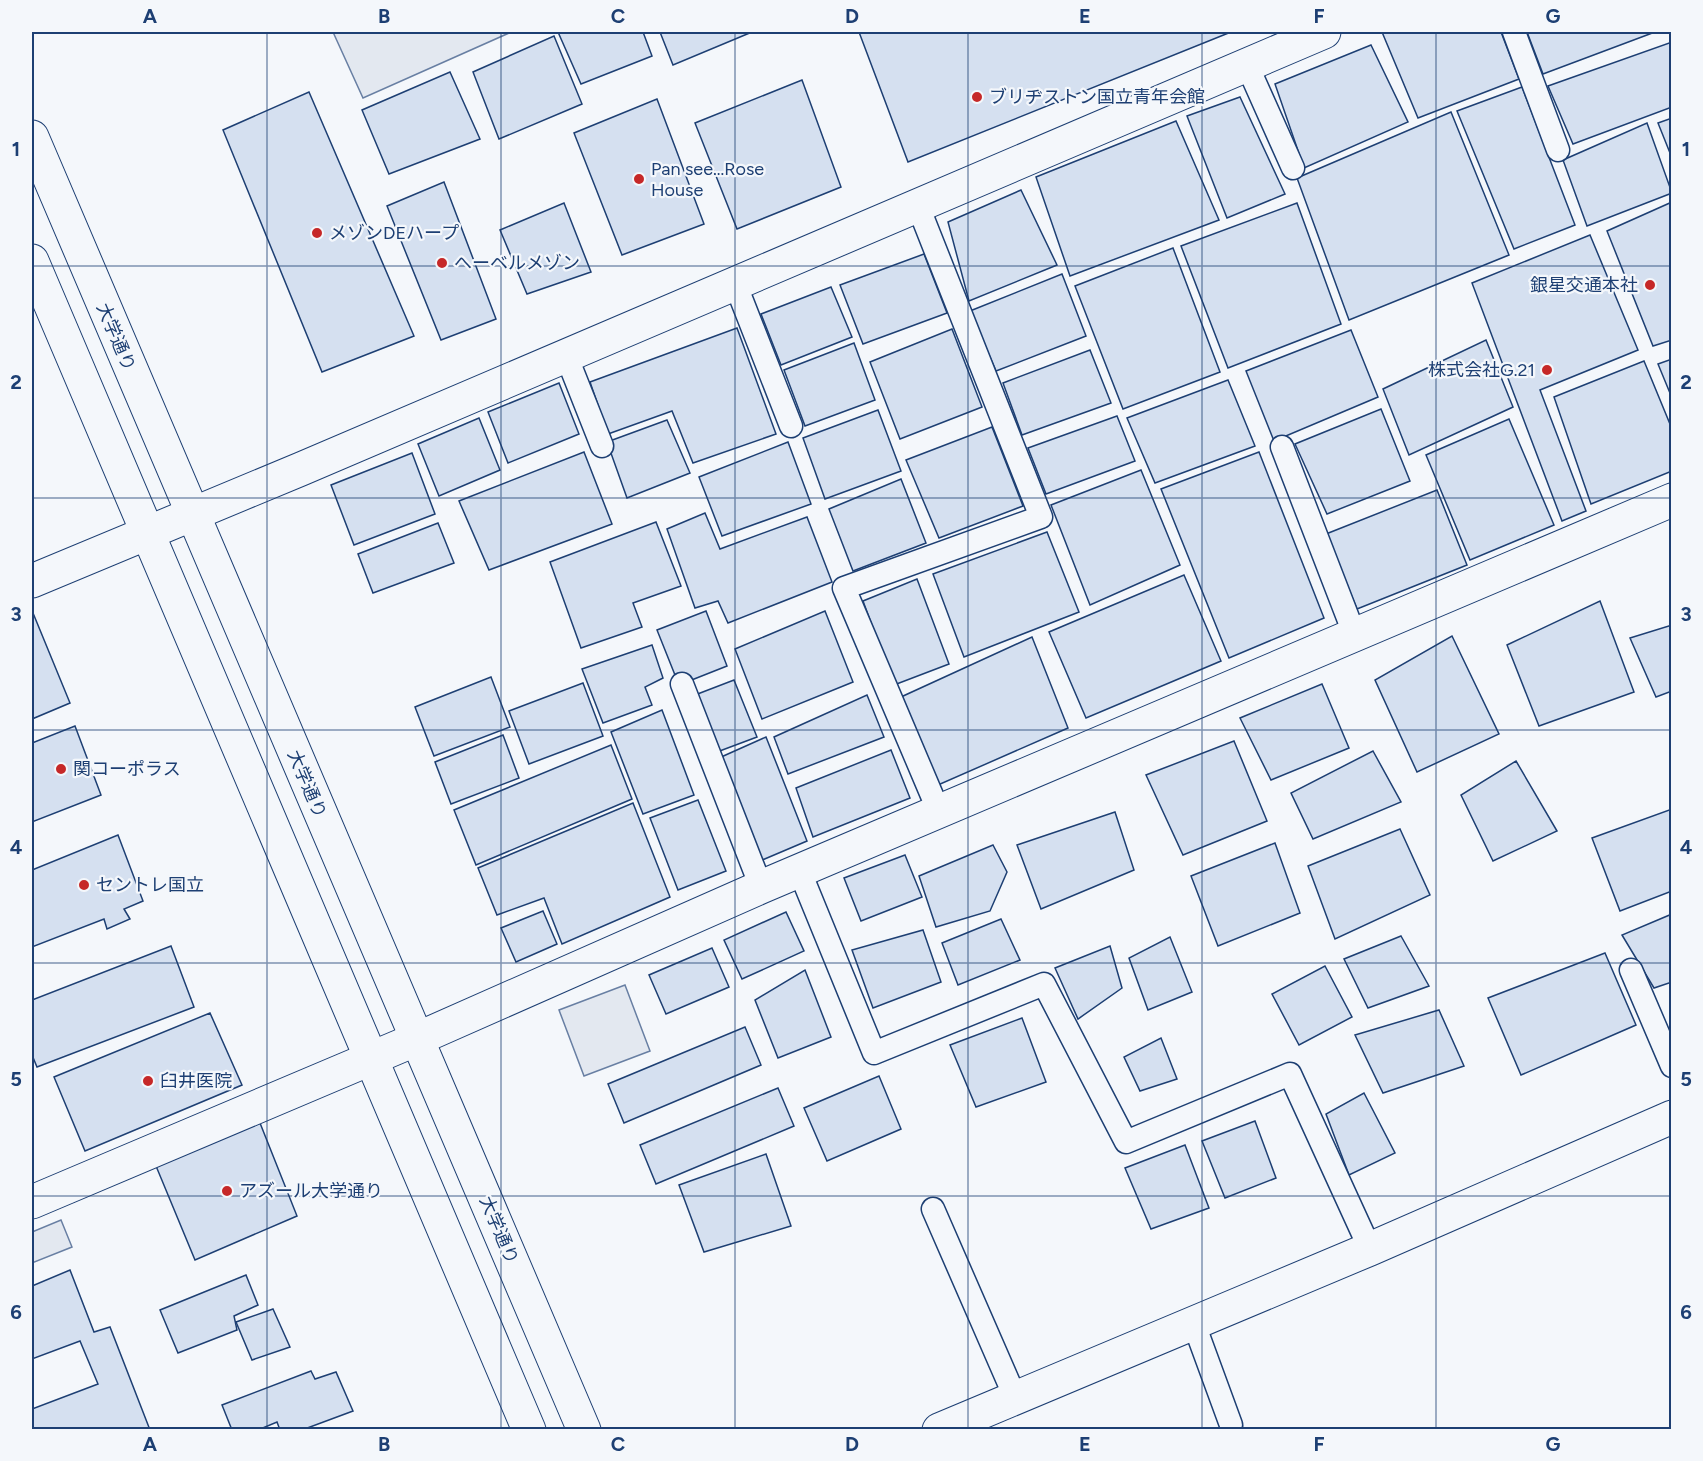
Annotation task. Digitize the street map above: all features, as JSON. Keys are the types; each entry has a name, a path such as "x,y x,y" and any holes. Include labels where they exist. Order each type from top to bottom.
{"street":[{"path":"32,581 1324,32"},
{"name":"大学通り","path":"32,137 191,515 585,1430"},
{"path":"32,261 529,1430"},
{"path":"32,1202 417,1039 761,887 1671,500"},
{"path":"939,1430 1370,1249 1671,1117"}],"lane":[{"path":"1514,32 1558,150"},
{"path":"1247,65 1293,168"},
{"path":"918,206 1041,517 844,588 939,812"},
{"path":"735,283 791,426"},
{"path":"566,355 602,446"},
{"path":"1282,447 1355,636"},
{"path":"682,684 761,887"},
{"path":"800,872 874,1053 1044,984 1126,1142 1290,1074 1370,1249"},
{"path":"1631,970 1671,1066"},
{"path":"933,1209 1015,1397"},
{"path":"1194,1324 1232,1425"}],"shaded area":[{"path":"333,32 508,32 509,33 363,98"},
{"path":"625,985 650,1051 584,1076 559,1010"},
{"path":"61,1220 72,1247 32,1263 32,1232"}],"building":[{"path":"558,32 643,32 652,56 581,84"},
{"path":"660,32 752,32 673,65"},
{"name":"ブリヂストン国立青年会館","path":"859,32 1231,32 908,162"},
{"path":"1382,32 1501,32 1519,79 1418,118"},
{"path":"1527,32 1655,32 1543,74"},
{"path":"554,36 582,104 499,139 473,72"},
{"path":"1672,42 1672,107 1573,144 1548,86"},
{"path":"1371,45 1408,122 1304,168 1275,84"},
{"path":"450,72 480,139 389,174 362,110"},
{"path":"802,80 841,187 737,229 695,123"},
{"path":"1522,87 1575,225 1514,249 1457,111"},
{"name":"メゾンDEハープ","path":"309,92 414,336 322,372 223,130"},
{"path":"1240,97 1285,194 1227,218 1187,116"},
{"name":"Pan see...Rose House","path":"657,99 704,224 622,255 574,133"},
{"path":"1451,112 1509,255 1349,320 1297,178"},
{"path":"1672,118 1672,158 1658,123"},
{"path":"1176,121 1219,220 1070,276 1036,177"},
{"path":"1647,123 1672,193 1587,226 1563,160"},
{"name":"へーベルメゾン","path":"444,182 496,319 441,340 387,206"},
{"path":"1021,190 1057,265 969,301 948,222"},
{"name":"銀星交通本社","path":"1672,202 1672,340 1653,346 1607,231"},
{"path":"564,203 591,272 527,294 500,230"},
{"path":"1297,203 1341,324 1228,368 1181,246"},
{"name":"株式会社G.21","path":"1590,235 1638,350 1540,390 1586,511 1562,521 1472,283"},
{"path":"1173,248 1220,372 1123,409 1075,286"},
{"path":"924,254 947,313 863,344 840,285"},
{"path":"1062,274 1086,336 996,371 970,311"},
{"path":"831,287 852,337 781,365 761,314"},
{"path":"737,328 776,434 693,463 672,411 608,434 590,382"},
{"path":"952,329 982,407 900,439 870,362"},
{"path":"1351,330 1378,397 1274,441 1246,371"},
{"path":"1486,340 1513,407 1409,455 1383,389"},
{"path":"854,343 875,400 805,426 784,370"},
{"path":"1090,350 1111,403 1022,435 1003,383"},
{"path":"1672,359 1672,398 1658,364"},
{"path":"1644,361 1672,429 1672,471 1591,504 1554,397"},
{"path":"1228,380 1255,446 1155,483 1127,418"},
{"path":"559,383 579,434 508,463 488,412"},
{"path":"1381,409 1410,481 1327,514 1295,444"},
{"path":"878,410 901,471 825,499 803,438"},
{"path":"1117,416 1135,461 1046,494 1028,448"},
{"path":"479,418 500,470 439,496 418,444"},
{"path":"1509,419 1554,525 1470,560 1426,455"},
{"path":"667,420 690,473 627,498 607,442"},
{"path":"992,427 1023,506 939,538 906,460"},
{"path":"788,442 811,504 722,536 699,477"},
{"path":"584,452 612,524 489,570 459,501"},
{"path":"1259,452 1324,618 1229,658 1161,489"},
{"path":"412,453 435,514 354,545 331,485"},
{"path":"1141,470 1180,565 1090,605 1051,505"},
{"path":"901,479 926,543 853,571 829,509"},
{"path":"1437,490 1467,565 1357,609 1326,534"},
{"path":"705,513 720,549 807,517 832,582 728,623 718,601 695,608 667,529"},
{"path":"656,522 681,586 633,603 642,627 581,648 550,562"},
{"path":"438,523 454,563 373,593 358,554"},
{"path":"1047,532 1079,612 964,657 933,574"},
{"path":"1184,575 1221,661 1086,718 1049,632"},
{"path":"917,579 949,664 894,685 863,601"},
{"path":"1600,601 1634,692 1539,726 1507,645"},
{"path":"706,611 727,666 679,685 657,630"},
{"path":"825,611 853,682 762,719 735,649"},
{"path":"32,614 70,703 32,719"},
{"path":"1672,625 1672,691 1656,697 1630,638"},
{"path":"1452,636 1499,734 1417,772 1375,680"},
{"path":"1032,637 1068,728 938,785 901,697"},
{"path":"652,645 663,678 645,687 652,705 603,723 582,669"},
{"path":"491,677 510,727 434,756 415,707"},
{"path":"734,680 757,737 717,752 695,695"},
{"path":"583,683 603,736 529,764 509,711"},
{"path":"1322,684 1349,748 1271,780 1240,718"},
{"path":"867,695 884,737 788,774 774,737"},
{"path":"662,710 694,795 643,814 611,732"},
{"name":"関コーポラス","path":"75,726 101,795 32,822 32,743"},
{"path":"503,735 519,778 451,804 435,762"},
{"path":"766,737 807,841 760,861 719,758"},
{"path":"1234,741 1267,821 1183,855 1146,775"},
{"path":"611,745 632,799 476,865 454,810"},
{"path":"891,750 910,798 813,837 796,788"},
{"path":"1373,751 1401,802 1313,839 1291,793"},
{"path":"1516,761 1557,831 1493,861 1461,795"},
{"path":"698,800 726,871 678,890 650,818"},
{"path":"633,803 670,897 562,944 544,898 497,915 478,868"},
{"path":"1672,809 1672,891 1620,911 1592,838"},
{"path":"1115,812 1134,870 1041,909 1017,845"},
{"path":"1400,829 1430,895 1335,939 1308,866"},
{"name":"セントレ国立","path":"118,835 143,901 124,909 130,919 107,929 104,919 32,947 32,870"},
{"path":"1275,843 1300,913 1218,946 1191,876"},
{"path":"993,845 1007,872 990,911 936,927 919,876"},
{"path":"905,855 922,897 861,921 844,878"},
{"path":"543,911 557,944 516,962 501,928"},
{"path":"786,912 804,951 742,979 724,940"},
{"path":"1672,914 1672,982 1654,988 1622,935"},
{"path":"1001,919 1020,960 958,985 942,943"},
{"path":"923,930 941,982 873,1008 852,950"},
{"path":"1401,936 1429,986 1368,1008 1344,959"},
{"path":"1170,937 1192,992 1148,1010 1129,958"},
{"path":"171,946 194,1007 37,1067 32,1055 32,1000"},
{"path":"1110,946 1122,988 1078,1019 1055,968"},
{"path":"712,948 729,987 666,1014 649,975"},
{"path":"1605,953 1636,1025 1521,1075 1488,998"},
{"path":"1325,966 1352,1017 1299,1045 1272,994"},
{"path":"805,970 831,1037 778,1058 755,1000"},
{"path":"1439,1010 1464,1066 1383,1093 1355,1035"},
{"name":"臼井医院","path":"210,1013 242,1085 85,1151 54,1077"},
{"path":"1022,1018 1046,1082 976,1107 950,1045"},
{"path":"745,1027 761,1065 624,1123 608,1084"},
{"path":"1161,1038 1177,1079 1140,1091 1124,1057"},
{"path":"879,1076 901,1129 827,1161 804,1108"},
{"path":"778,1088 794,1126 656,1184 640,1145"},
{"path":"1364,1093 1395,1153 1349,1175 1326,1114"},
{"path":"1255,1121 1276,1178 1225,1198 1202,1141"},
{"name":"アズール大学通り","path":"260,1123 297,1216 195,1260 156,1166"},
{"path":"1185,1145 1209,1208 1151,1229 1125,1168"},
{"path":"766,1154 791,1226 704,1252 679,1185"},
{"path":"70,1270 94,1332 110,1327 150,1430 32,1430 32,1409 98,1384 80,1341 32,1359 32,1286"},
{"path":"246,1275 258,1305 234,1316 237,1330 178,1353 160,1310"},
{"path":"273,1309 290,1347 252,1360 236,1322"},
{"path":"311,1371 315,1379 336,1372 353,1411 302,1430 280,1430 277,1422 258,1430 232,1430 222,1405"}],"place":[{"name":"ブリヂストン国立青年会館","path":"977,97"},
{"name":"Pan see...Rose House","path":"639,179"},
{"name":"メゾンDEハープ","path":"317,233"},
{"name":"へーベルメゾン","path":"442,263"},
{"name":"銀星交通本社","path":"1650,285"},
{"name":"株式会社G.21","path":"1547,370"},
{"name":"関コーポラス","path":"61,769"},
{"name":"セントレ国立","path":"84,885"},
{"name":"臼井医院","path":"148,1081"},
{"name":"アズール大学通り","path":"227,1191"}]}
